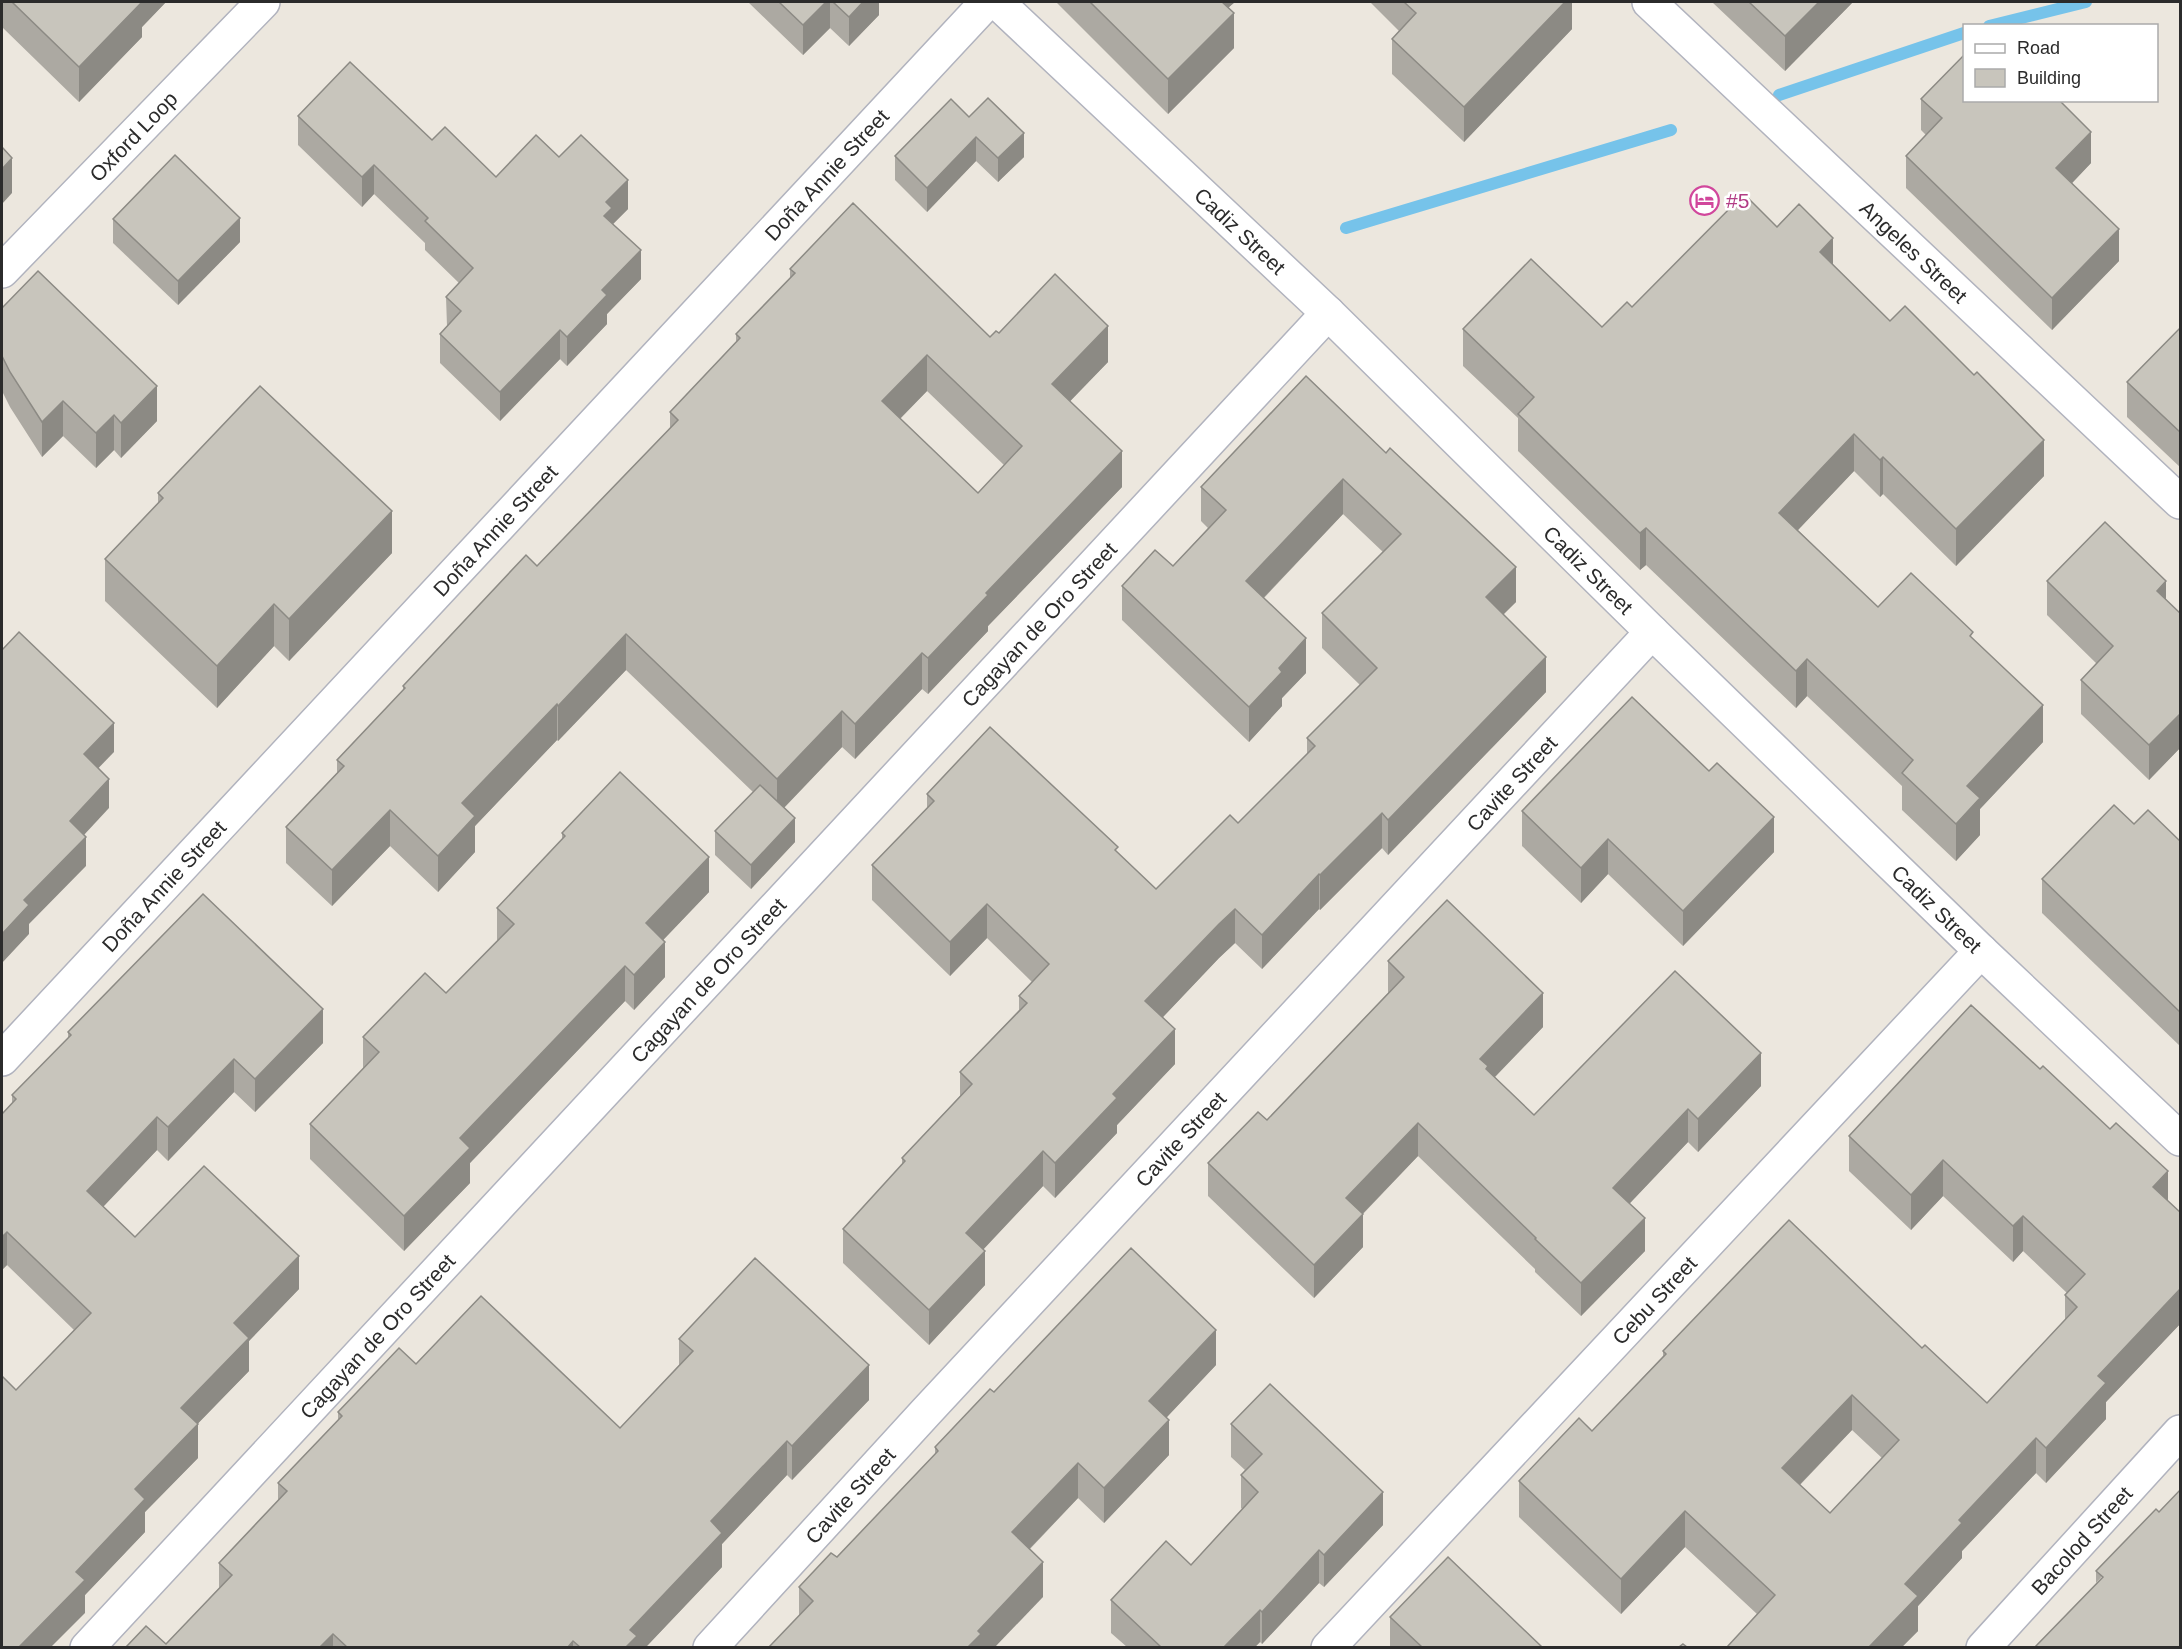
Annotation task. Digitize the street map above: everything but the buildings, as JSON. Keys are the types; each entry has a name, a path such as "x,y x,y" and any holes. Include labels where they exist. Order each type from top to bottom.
{"street":[{"name":"Oxford Loop","path":"2,271 263,2"},
{"name":"Doña Annie Street","path":"2,1059 987,2"},
{"name":"Cadiz Street","path":"997,2 1328,313 1981,951 2181,1139"},
{"name":"Angeles Street","path":"1649,2 2181,502"},
{"name":"Cagayan de Oro Street","path":"87,1647 1328,313"},
{"name":"Cavite Street","path":"710,1647 1652,632"},
{"name":"Cebu Street","path":"1328,1647 1981,951"},
{"name":"Bacolod Street","path":"1983,1647 2181,1432"}],"waterway":[{"path":"1997,24 2086,2"},
{"path":"1779,95 1963,33"},
{"path":"1346,228 1671,130"}],"place":[{"name":"#5","path":"1705,200"}]}
